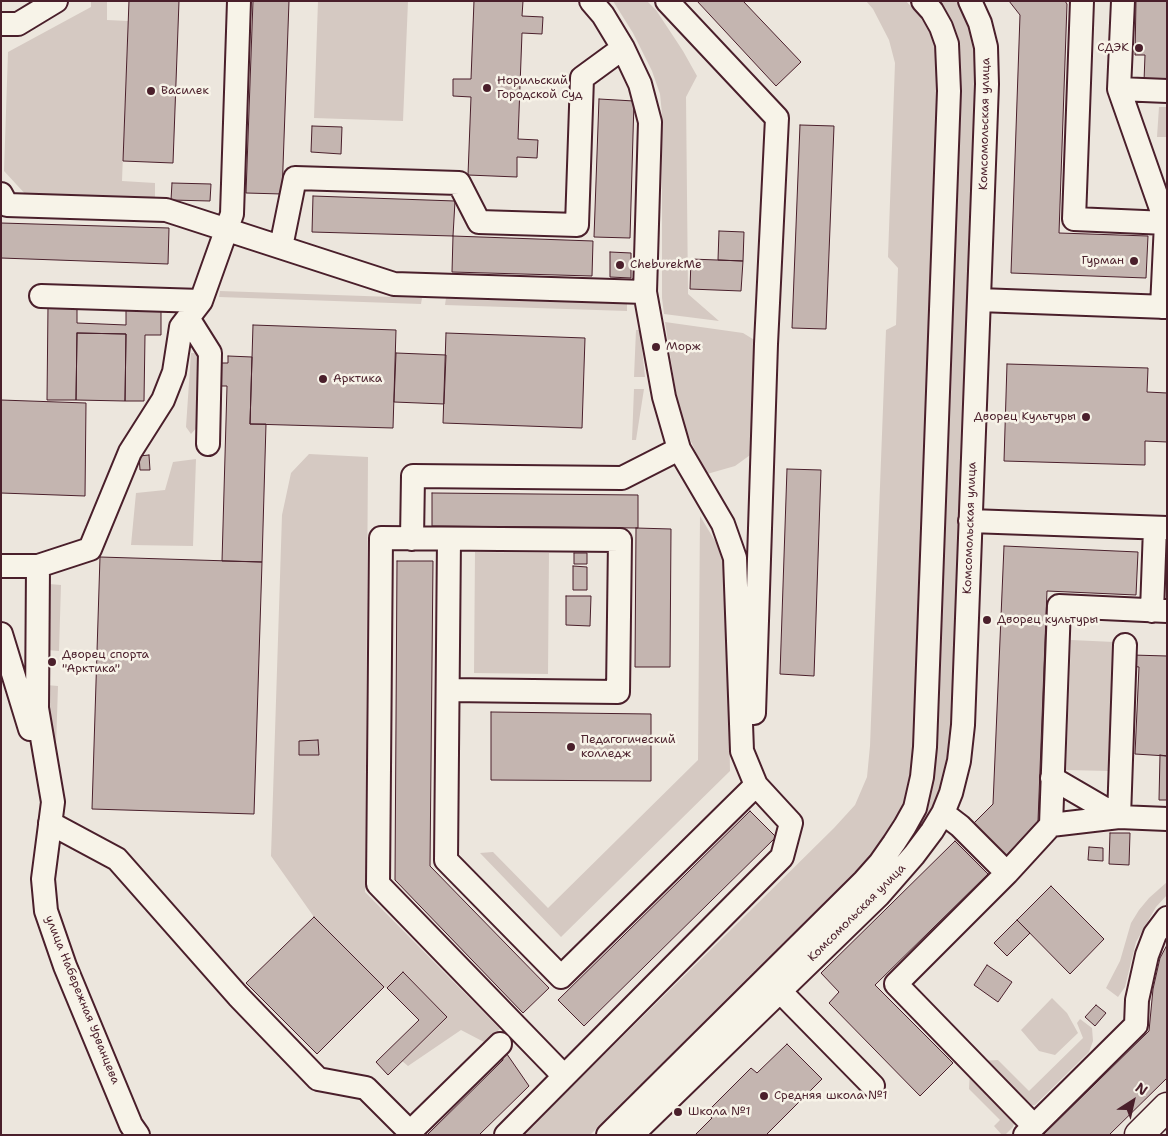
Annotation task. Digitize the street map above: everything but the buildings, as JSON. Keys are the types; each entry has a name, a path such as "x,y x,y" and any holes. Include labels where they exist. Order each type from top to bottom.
{"main road":[{"path":"1139,1135 1167,1107"}],"street":[{"path":"1,24 18,24 56,1"},
{"path":"1,566 38,566 90,549 130,452 163,400 174,372 180,327 194,309 232,214 239,1"},
{"path":"506,1135 782,857 791,823 754,781 742,751 735,558 722,524 679,449 664,397 645,292 650,122 640,84 623,48 603,15 591,1"},
{"path":"449,539 446,860 561,977 754,781 765,354 776,118 667,1"},
{"name":"Комсомольская улица","path":"632,1135 773,984 880,863 912,814 922,777 925,747 949,91 947,44 941,26 923,1"},
{"name":"Комсомольская улица","path":"608,1135 773,984 885,888 914,856 932,831 943,813 951,793 959,761 963,725 987,84 986,47 980,23 970,1"},
{"path":"1082,1 1074,219 1166,223"},
{"path":"979,300 1165,307 1166,223 1119,89 1123,1"},
{"path":"281,247 296,178 459,183 479,222 577,225 582,78 623,48"},
{"path":"1119,89 1167,91"},
{"path":"1,194 7,205 166,210 394,284 645,292"},
{"path":"41,296 194,309"},
{"path":"194,309 210,354 208,444"},
{"path":"412,539 413,476 622,478 679,449"},
{"path":"970,521 1161,528 1160,611 1059,606 1051,825 1007,874 896,984 1030,1130 1136,1024 1137,1000 1147,955 1155,934 1167,918"},
{"path":"448,690 618,692 620,540 381,538 378,884 564,1076"},
{"name":"улица Набережная Урванцева","path":"38,566 37,708 51,812 43,878 46,911 65,966 131,1124 138,1135"},
{"name":"улица Набережная Урванцева","path":"1,634 51,812"},
{"path":"1119,817 1125,645"},
{"path":"1052,778 1119,817"},
{"path":"51,812 117,859 238,996 318,1079 366,1088 410,1132 500,1044"},
{"path":"943,813 960,826 1007,874"},
{"path":"1051,825 1119,817 1167,819"},
{"path":"773,984 873,1086"}],"shaded area":[{"path":"91,1 107,1 107,20 128,21 122,181 155,183 155,201 28,197 4,171 8,52 91,7"},
{"path":"318,1 408,1 403,121 314,118"},
{"path":"613,1 647,1 656,10 697,76 686,97 688,294 719,321 664,314 662,298 662,114 660,94 652,71 633,33"},
{"path":"866,1 906,1 927,27 932,37 939,65 913,759 909,787 900,813 886,838 869,860 590,1135 523,1135 834,828 855,805 867,777 870,746 886,330 896,325 898,268 888,257 895,63 889,40 873,9"},
{"path":"938,1 958,1 971,26 976,50 977,74 954,710 949,755 939,794 931,814 886,871 924,812 928,802 936,759 939,710 960,55 957,34"},
{"path":"1159,107 1167,107 1167,137 1157,137"},
{"path":"220,291 422,298 421,304 219,297"},
{"path":"446,298 627,304 627,311 445,305"},
{"path":"665,322 743,333 761,344 753,453 735,466 707,474 697,455 680,413"},
{"path":"636,330 640,330 645,377 634,377"},
{"path":"191,353 202,353 200,424 191,434 186,427"},
{"path":"634,389 644,389 636,440 632,440"},
{"path":"309,454 368,457 365,892 500,1029 484,1042 461,1030 408,1066 402,1061 447,1017 403,972 387,988 384,987 314,917 271,856 282,515 291,473"},
{"path":"196,459 193,546 131,545 136,493 165,490 173,462"},
{"path":"700,516 726,559 730,771 561,937 480,853 493,852 548,908 698,760"},
{"path":"475,552 549,553 548,674 474,673"},
{"path":"49,584 61,585 59,651 47,650"},
{"path":"1071,640 1114,642 1109,771 1066,770"},
{"path":"46,685 58,686 56,747 45,710"},
{"path":"1167,882 1167,895 1156,907 1136,942 1125,987 1118,997 1106,988 1120,961 1131,923 1149,898"},
{"path":"1052,998 1067,1013 1078,1033 1055,1055 1039,1051 1021,1030"},
{"path":"1080,1019 1092,1028 1093,1041 1089,1052 1035,1105 1028,1106 979,1061 998,1060 1029,1091 1083,1038 1077,1023"},
{"path":"970,1069 1015,1120 1013,1127 1005,1135 1002,1135 994,1126 1000,1120 969,1089"}],"place":[{"name":"СДЭК","path":"1139,48"},
{"name":"Норильский Городской Суд","path":"487,88"},
{"name":"Василек","path":"151,91"},
{"name":"Гурман","path":"1134,261"},
{"name":"CheburekMe","path":"620,265"},
{"name":"Морж","path":"656,347"},
{"name":"Арктика","path":"323,379"},
{"name":"Дворец Культуры","path":"1086,417"},
{"name":"Дворец культуры","path":"987,620"},
{"name":"Дворец спорта \"Арктика\"","path":"52,662"},
{"name":"Педагогический колледж","path":"571,747"},
{"name":"Средняя школа №1","path":"764,1096"},
{"name":"Школа №1","path":"678,1112"}]}
